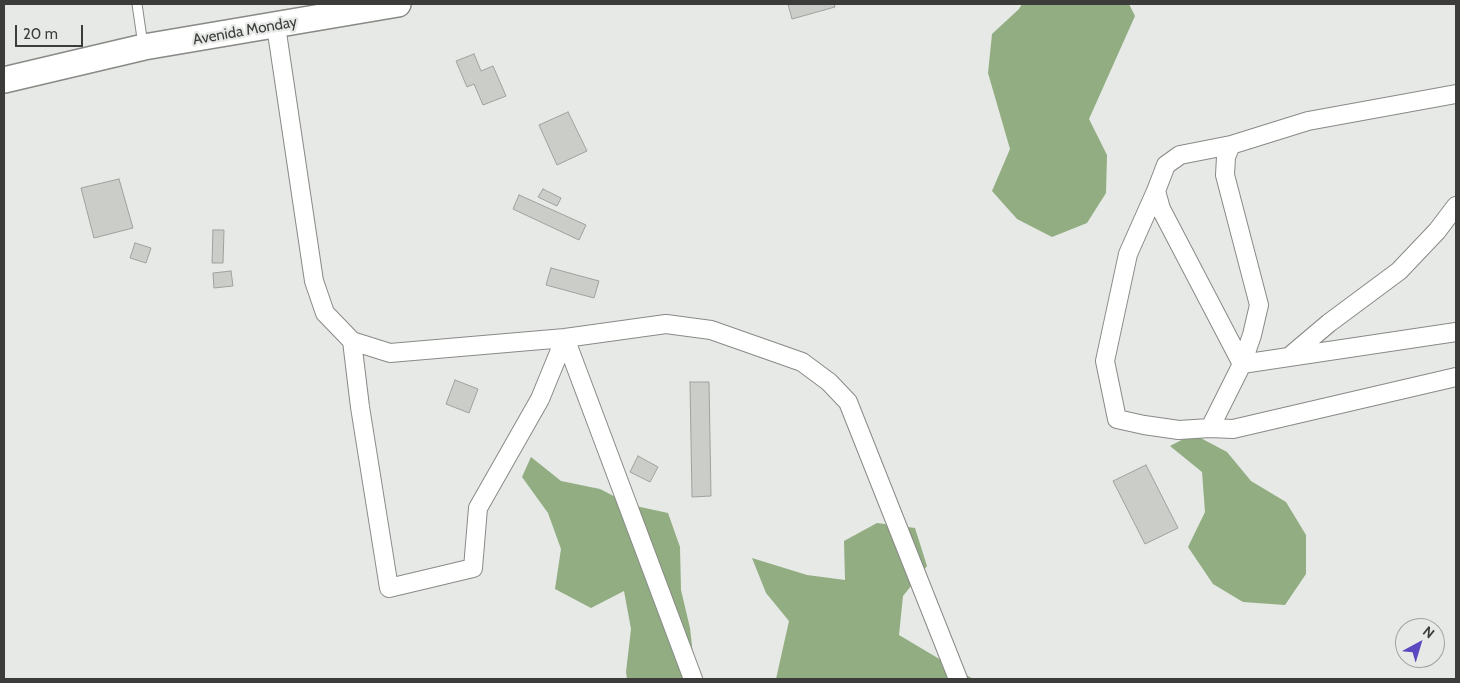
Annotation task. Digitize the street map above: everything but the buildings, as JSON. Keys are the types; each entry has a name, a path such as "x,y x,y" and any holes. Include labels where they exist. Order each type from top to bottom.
{"main road":[{"name":"Avenida Monday","path":"4,80 144,48 398,4"}],"street":[{"path":"276,26 314,281 325,313 352,341 390,353 565,338 666,324 711,330 802,362 829,382 848,402 958,679"},
{"path":"1456,94 1308,121 1231,146 1180,155 1166,165 1128,254 1105,361 1117,418 1144,425 1179,430 1233,429 1456,377"},
{"path":"1210,428 1242,364 1259,305 1224,175 1226,157 1231,146"},
{"path":"1156,191 1161,209 1242,364"},
{"path":"1290,356 1329,323 1399,270 1437,231 1456,206"},
{"path":"1242,364 1456,332"},
{"path":"352,341 360,407 389,588 472,568 478,508 540,399 565,338"},
{"path":"565,338 693,679"}],"lane":[{"path":"137,4 144,48"}],"shaded area":[{"path":"1022,4 1129,4 1135,16 1089,119 1107,155 1106,193 1087,223 1052,237 1017,219 992,191 1010,149 988,73 992,34"},
{"path":"1193,434 1227,452 1251,481 1286,502 1306,535 1306,574 1285,605 1243,602 1213,584 1188,547 1205,512 1202,472 1170,446"},
{"path":"531,457 561,481 600,489 631,505 668,513 680,547 681,590 690,628 694,664 688,679 627,679 626,672 631,629 624,591 591,608 555,589 561,549 548,513 522,477"},
{"path":"877,523 915,528 927,566 903,596 899,635 973,679 776,679 789,621 766,593 752,558 807,575 845,580 844,541"}]}
